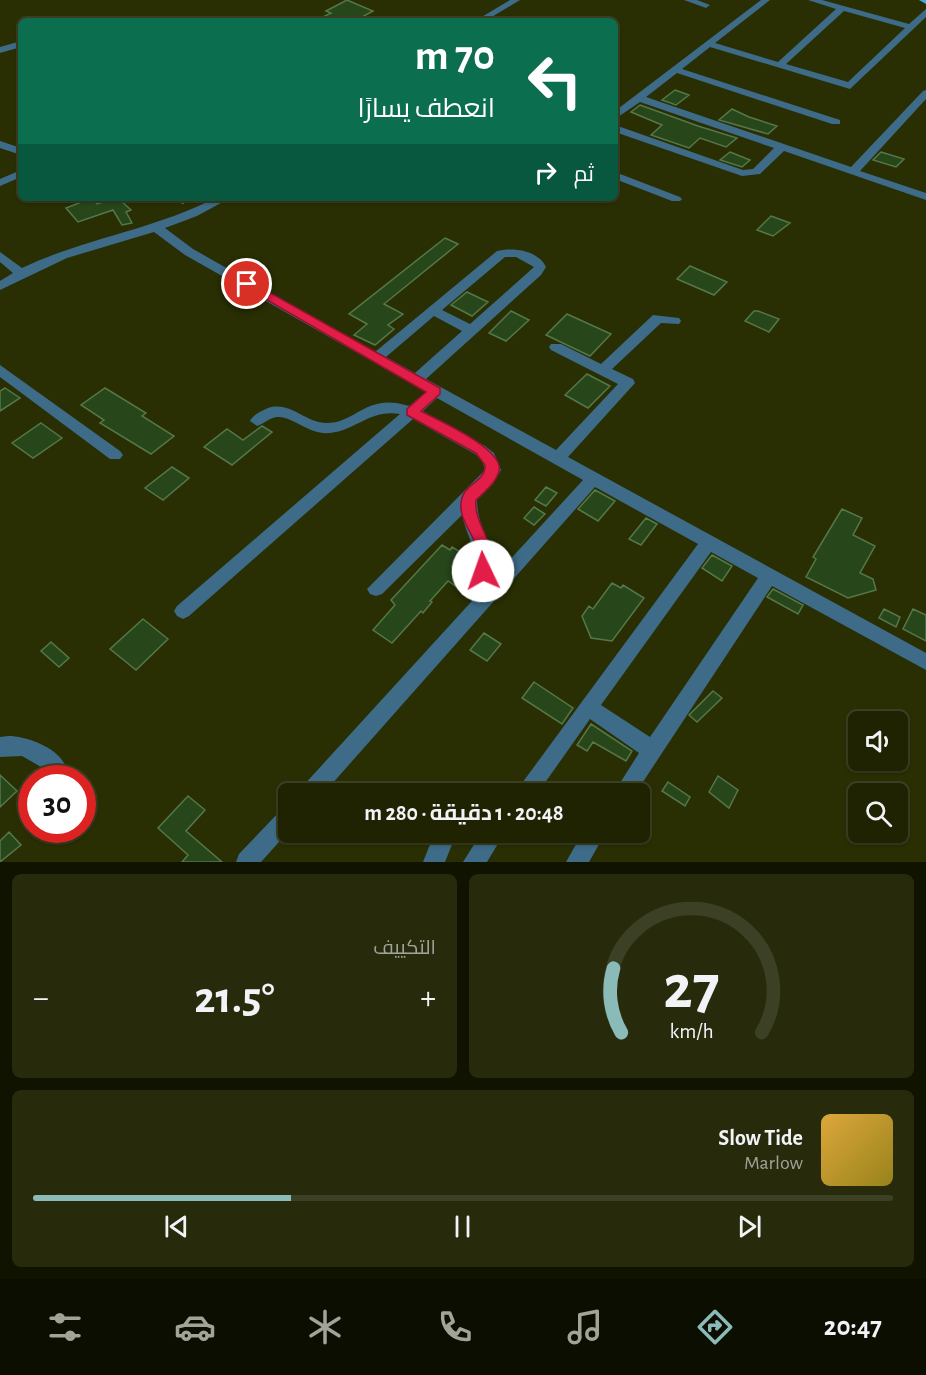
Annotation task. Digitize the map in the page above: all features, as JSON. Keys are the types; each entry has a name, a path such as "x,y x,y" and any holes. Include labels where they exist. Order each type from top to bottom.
{"street":[{"path":"484,18 516,0"},
{"path":"688,0 706,5"},
{"path":"618,114 766,0"},
{"path":"812,0 911,27"},
{"path":"780,65 843,8"},
{"path":"708,44 850,86 926,12"},
{"path":"0,50 18,45"},
{"path":"675,70 836,122"},
{"path":"853,172 926,93"},
{"path":"639,98 925,196"},
{"path":"618,129 750,174 756,172 782,147"},
{"path":"0,144 18,151"},
{"path":"0,183 18,174"},
{"path":"618,176 676,199"},
{"path":"0,286 20,273 72,251 156,227 185,217 218,201"},
{"path":"156,227 170,239 214,267 926,662"},
{"path":"376,358 501,254 510,251 538,263 540,267 537,272 416,380"},
{"path":"0,256 20,273"},
{"path":"433,310 471,330"},
{"path":"604,369 658,318 674,321"},
{"path":"556,347 628,383 557,459"},
{"path":"0,370 115,455"},
{"path":"183,611 436,391"},
{"path":"257,421 269,411 283,410 313,426 334,428 381,406 400,407 489,457 493,470 488,480 376,589"},
{"path":"319,783 593,479"},
{"path":"469,498 469,517 485,552 486,563 476,585"},
{"path":"532,783 709,542"},
{"path":"630,783 770,574"},
{"path":"588,707 652,750"},
{"path":"0,747 11,743 33,750 55,765"},
{"path":"247,862 278,828"},
{"path":"434,862 442,843"},
{"path":"474,862 487,843"},
{"path":"577,862 589,843"}],"building":[{"path":"347,0 373,11 360,18 321,18 331,13 326,11"},
{"path":"675,90 689,95 676,105 662,100"},
{"path":"640,105 737,138 726,147 700,138 689,148 651,135 662,125 631,112"},
{"path":"732,109 777,126 768,134 719,120"},
{"path":"730,152 750,160 742,167 720,160"},
{"path":"881,152 904,159 896,167 873,160"},
{"path":"84,201 94,201 97,204 121,201 131,210 126,212 132,223 122,225 113,210 78,222 66,208"},
{"path":"771,216 790,223 773,236 757,230"},
{"path":"445,238 458,244 384,304 403,314 388,325 394,329 375,345 354,335 367,324 349,314"},
{"path":"690,266 727,282 714,295 677,279"},
{"path":"467,292 488,302 472,316 451,305"},
{"path":"511,311 529,320 506,341 489,333"},
{"path":"754,311 779,319 769,332 745,321"},
{"path":"567,314 611,334 590,356 546,335"},
{"path":"587,374 610,386 588,408 565,395"},
{"path":"5,388 20,398 0,411 0,391"},
{"path":"105,388 146,413 142,416 174,436 151,454 100,423 104,420 81,405"},
{"path":"41,423 62,438 33,458 12,443"},
{"path":"262,426 272,432 232,465 204,447 227,429 243,440"},
{"path":"172,467 189,478 163,500 145,488"},
{"path":"546,487 557,493 546,506 535,500"},
{"path":"595,490 615,501 598,521 578,509"},
{"path":"534,507 545,514 534,525 524,518"},
{"path":"842,509 862,518 853,535 875,546 860,573 873,579 876,590 848,598 806,577 816,559 813,557"},
{"path":"646,518 657,524 641,545 629,539"},
{"path":"442,545 450,550 452,547 464,554 463,556 471,565 470,572 457,587 448,581 430,601 432,602 423,613 421,611 392,643 373,630 395,605 391,600"},
{"path":"712,555 732,566 722,581 702,568"},
{"path":"612,583 621,588 623,585 644,598 612,641 591,638 582,616 589,606 593,609"},
{"path":"773,589 803,605 798,614 767,597"},
{"path":"884,609 900,617 896,627 879,618"},
{"path":"913,609 926,615 926,641 903,629"},
{"path":"143,619 168,639 136,670 110,649"},
{"path":"484,633 501,644 487,661 470,650"},
{"path":"51,642 69,658 59,667 41,651"},
{"path":"534,682 573,708 562,724 522,698"},
{"path":"713,691 722,698 697,722 689,715"},
{"path":"591,724 632,751 626,761 593,742 587,751 577,745"},
{"path":"0,775 17,791 0,807"},
{"path":"718,776 738,790 729,808 709,792"},
{"path":"668,782 690,797 685,806 662,791"},
{"path":"188,796 205,810 186,831 222,862 182,862 188,855 158,828"},
{"path":"9,832 21,845 0,862 0,841"}],"route":[{"path":"247,284 305,319 436,391 412,412 480,450 489,457 492,463 493,470 488,480 469,498 468,509 469,517 480,536 485,552 486,563 483,571"}]}
